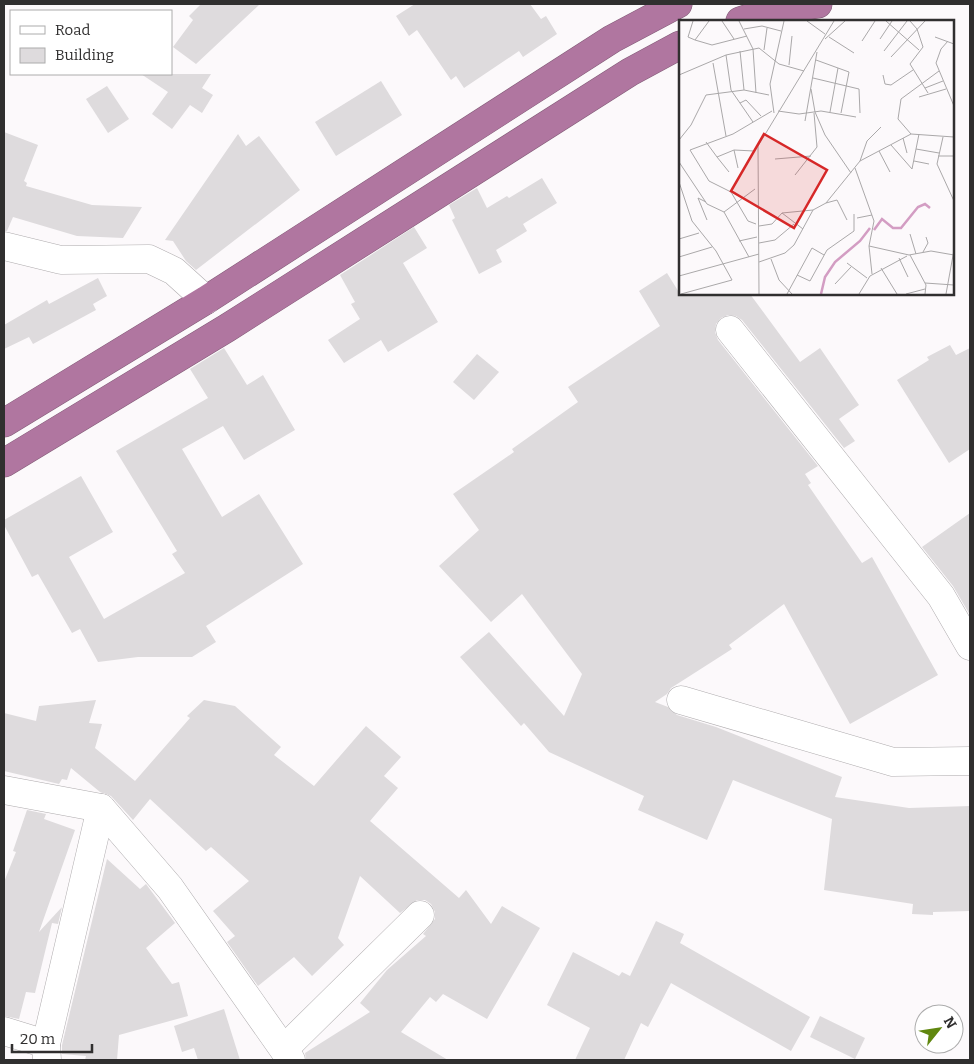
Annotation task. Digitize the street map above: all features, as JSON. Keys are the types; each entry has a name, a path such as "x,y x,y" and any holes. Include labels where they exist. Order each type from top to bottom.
{"highway":[{"path":"4,423 206,300 612,39 678,4"},
{"path":"743,20 770,11 818,4"},
{"path":"4,463 227,328 630,72 679,46"}],"street":[{"path":"4,246 61,260 148,259 174,270 206,300"},
{"path":"730,330 941,596 970,646"},
{"path":"681,700 893,762 970,761"},
{"path":"4,790 101,808 170,888 288,1055 420,915"},
{"path":"4,1031 47,1052 101,808"}],"building":[{"path":"201,4 260,4 196,64 173,47 193,20 189,16"},
{"path":"415,4 530,4 541,19 546,16 557,34 523,57 519,51 464,88 456,76 451,80 417,30 409,36 396,16"},
{"path":"211,74 202,88 213,95 202,113 190,105 172,129 152,114 168,92 142,75"},
{"path":"381,81 402,115 336,156 315,122"},
{"path":"107,86 129,119 108,133 86,99"},
{"path":"4,132 38,145 24,181 27,183 26,186 92,205 142,207 123,238 77,236 13,217 7,231 4,231"},
{"path":"238,134 246,146 259,136 300,190 196,270 186,261 173,241 165,240"},
{"path":"542,178 557,203 523,224 527,231 496,250 502,262 479,274 452,220 455,218 449,205 477,188 487,208 507,196 509,198"},
{"path":"414,227 427,248 403,263 438,322 388,352 381,340 344,363 328,340 360,319 351,304 355,302 340,275"},
{"path":"667,273 679,295 751,295 800,362 820,348 859,405 839,419 855,441 844,448 742,320 736,316 728,315 721,318 716,324 715,332 718,340 818,466 805,474 811,483 808,485 862,563 872,557 938,675 850,724 784,604 729,645 732,649 671,688 667,694 655,702 668,707 677,715 716,727 842,777 835,797 909,808 970,806 970,911 933,912 933,915 912,914 913,904 824,890 832,819 733,780 707,840 638,810 644,796 549,752 524,723 521,726 460,657 489,632 564,716 582,674 522,594 491,622 439,566 479,530 453,494 514,452 512,449 578,402 568,387 660,326 639,291"},
{"path":"98,278 107,296 93,304 96,310 33,344 29,337 4,349 4,325 47,300 49,304"},
{"path":"950,345 956,355 970,348 970,449 949,463 897,380 929,360 927,357"},
{"path":"224,348 247,385 263,375 295,430 244,460 223,426 182,449 222,517 259,494 303,564 206,626 216,642 192,657 138,657 98,662 80,629 72,633 38,574 32,577 4,525 4,520 81,476 113,532 69,557 104,619 185,573 172,554 177,551 116,451 208,398 190,369"},
{"path":"477,354 499,372 474,400 453,382"},
{"path":"970,513 970,615 953,586 922,547"},
{"path":"96,700 89,723 102,724 95,748 135,781 190,718 187,716 204,700 235,706 281,747 274,755 314,786 366,726 401,757 384,776 398,788 370,821 459,898 466,890 491,924 502,906 540,928 487,1019 443,994 436,1002 430,997 401,1032 448,1060 306,1060 305,1053 370,1012 360,1003 387,970 426,936 423,934 435,919 435,912 431,904 425,900 417,900 400,913 360,876 338,938 344,945 312,976 294,957 258,986 227,942 235,936 213,911 249,881 211,847 206,851 150,799 133,820 111,796 100,792 71,768 67,780 62,779 59,784 4,771 4,713 36,721 39,706"},
{"path":"27,810 46,814 44,819 75,830 39,932 62,907 58,924 52,923 35,993 26,992 19,1019 4,1016 4,882 16,852 13,851"},
{"path":"107,859 140,889 146,884 175,923 146,948 172,984 179,982 188,1016 119,1035 117,1060 85,1060 86,1056 62,1054 62,1045"},
{"path":"656,921 684,934 680,943 810,1017 791,1051 671,983 648,1027 641,1023 624,1060 575,1060 590,1028 547,1005 573,952 619,976 622,972 630,976"},
{"path":"224,1009 240,1060 198,1060 194,1048 182,1052 174,1026"},
{"path":"820,1016 865,1038 855,1059 810,1037"}]}
